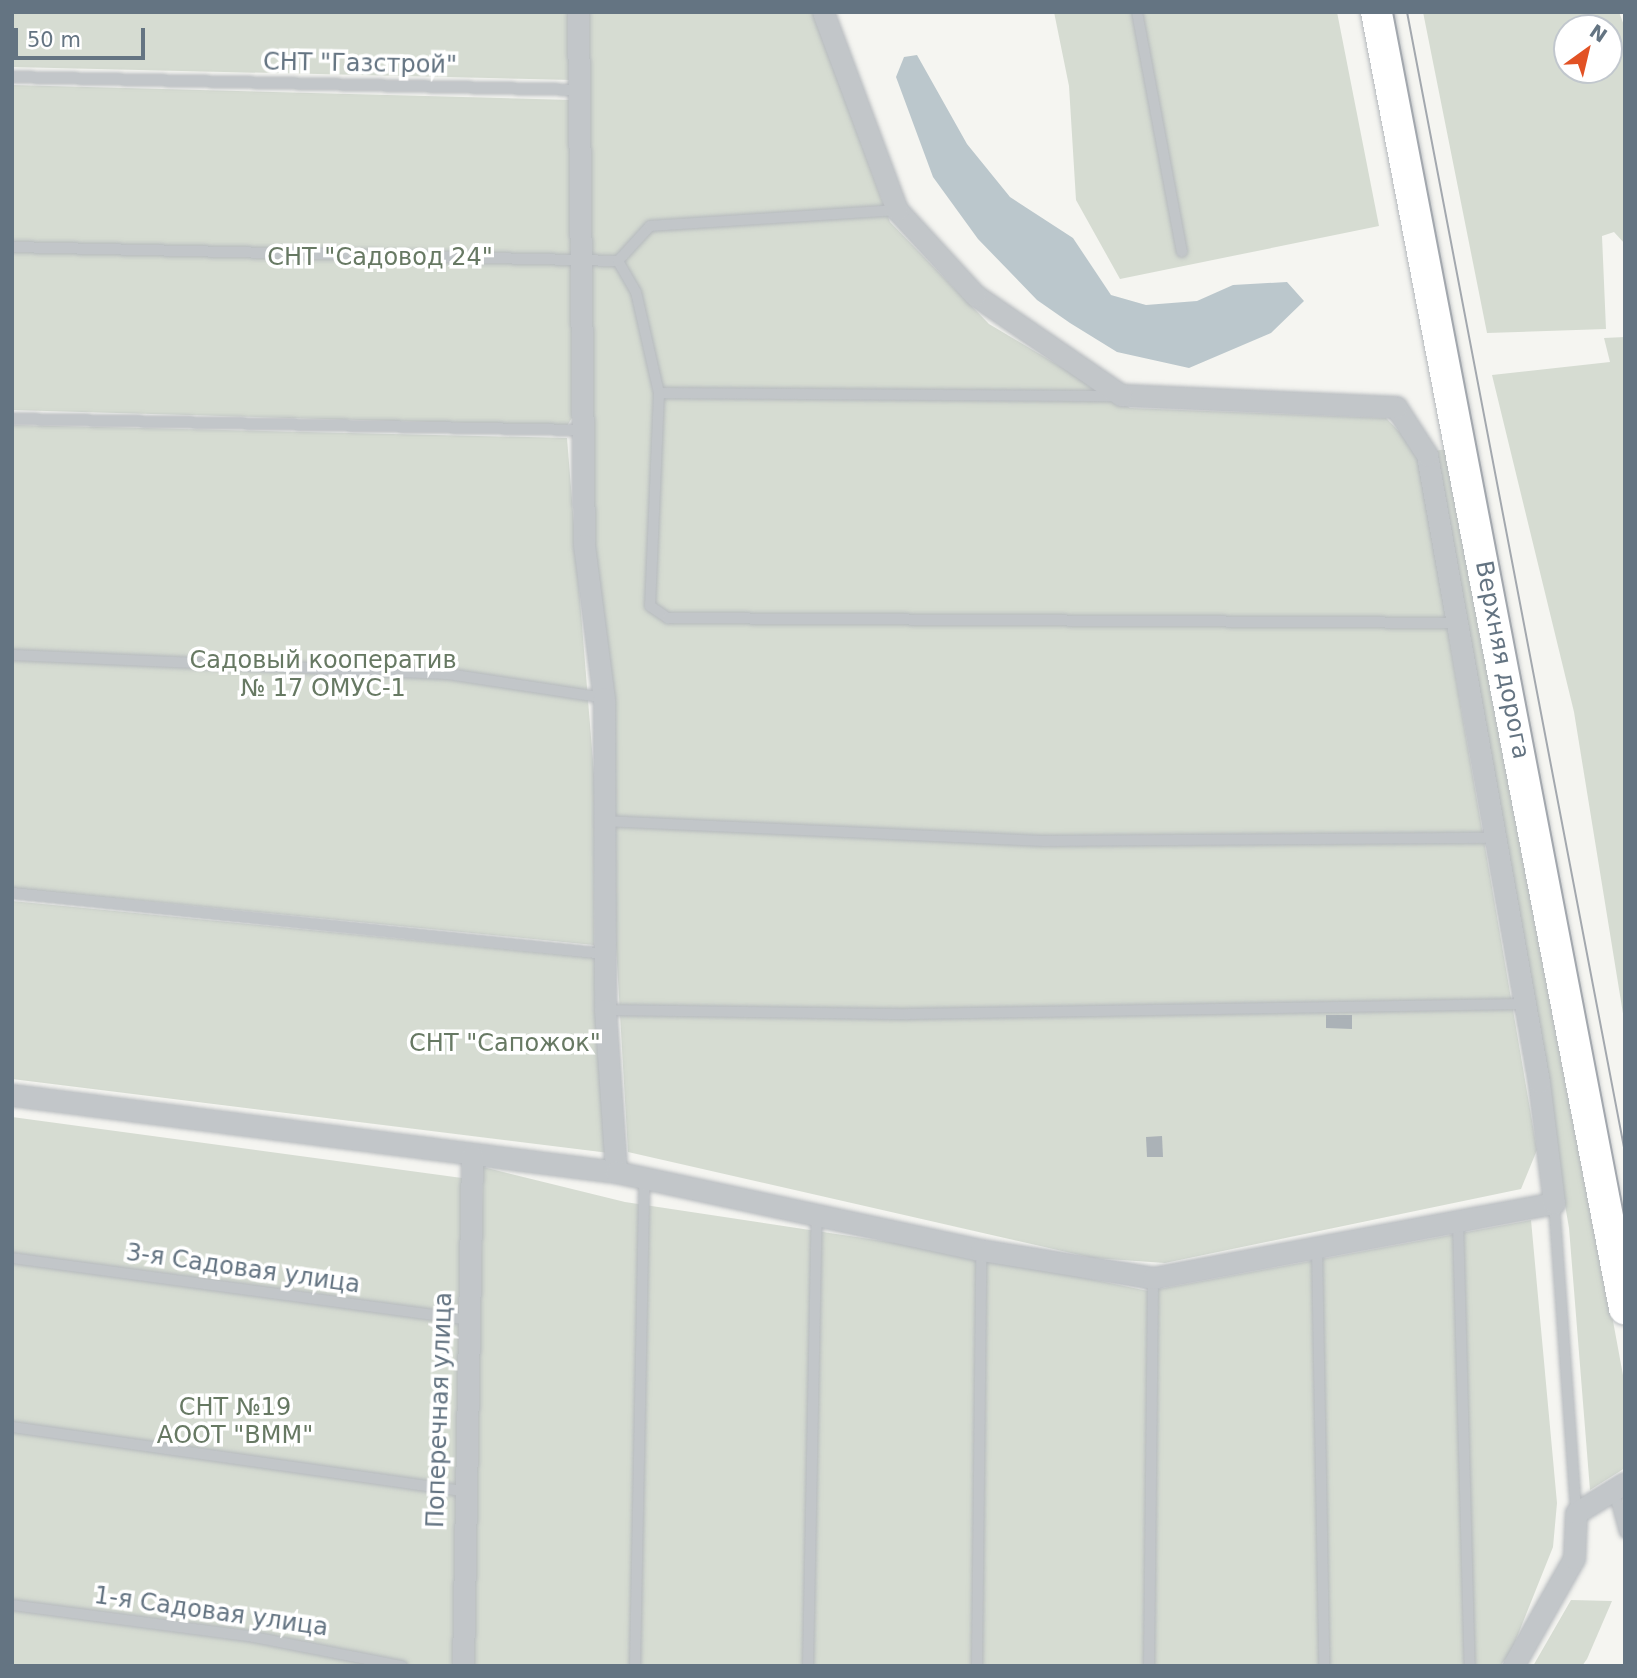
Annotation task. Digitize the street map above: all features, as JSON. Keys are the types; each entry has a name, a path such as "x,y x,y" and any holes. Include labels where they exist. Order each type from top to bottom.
{"main road":[{"name":"Верхняя дорога","path":"1377,12 1625,1308"}],"street":[{"path":"578,12 580,90 577,262 584,545 604,698 606,1010 616,1172"},
{"path":"12,1095 313,1130 472,1156 616,1172 981,1250 1153,1278 1554,1203 1496,838 1454,623 1427,455 1396,407 1121,395 975,295 897,210 823,12"},
{"name":"Поперечная улица","path":"463,1666 462,1491 472,1156"},
{"path":"1513,1666 1574,1558 1576,1513 1620,1489"}],"lane":[{"path":"1137,12 1182,252"},
{"name":"СНТ \"Газстрой\"","path":"12,77 580,90"},
{"path":"12,247 618,261 650,226 897,210"},
{"path":"618,261 636,292 659,393 650,606 668,618 1454,623"},
{"path":"659,393 1121,395"},
{"path":"12,419 581,429"},
{"path":"12,655 448,674 604,698"},
{"path":"603,821 1043,841 1496,838"},
{"path":"12,893 606,954"},
{"path":"606,1010 921,1014 1522,1004"},
{"path":"635,1666 644,1178"},
{"path":"1554,1203 1576,1513"},
{"path":"808,1666 817,1215"},
{"path":"1458,1221 1470,1666"},
{"path":"1317,1247 1324,1666"},
{"path":"978,1666 981,1250"},
{"name":"3-я Садовая улица","path":"12,1258 468,1320"},
{"path":"1149,1666 1153,1278"},
{"path":"12,1427 462,1491"},
{"path":"1620,1489 1625,1533"},
{"name":"1-я Садовая улица","path":"12,1605 254,1637 402,1666"}],"green space":[{"path":"12,12 572,12 573,80 12,67"},
{"path":"589,12 813,12 890,222 989,324 1130,408 1386,418 1417,450 1537,1150 1521,1189 1165,1263 1093,1258 628,1152 586,428"},
{"path":"1054,12 1337,12 1379,226 1120,279 1076,200 1069,86"},
{"path":"1423,12 1619,12 1620,14 1553,14 1553,84 1623,84 1623,23 1625,28 1625,244 1614,232 1602,236 1606,329 1487,333"},
{"name":"СНТ \"Садовод 24\"","path":"12,85 573,100 575,413 567,426 12,410"},
{"path":"1625,337 1625,1026 1574,712 1492,375 1610,362 1604,338"},
{"name":"Садовый кооператив № 17 ОМУС-1","path":"12,425 567,438 595,787 594,945 12,888"},
{"path":"1452,448 1625,1386 1625,1468 1590,1490 1569,1228 1435,451"},
{"name":"СНТ \"Сапожок\"","path":"12,901 596,958 609,1153 12,1079"},
{"name":"СНТ №19 АООТ \"ВММ\"","path":"12,1117 462,1178 455,1666 12,1666"},
{"path":"483,1167 625,1202 975,1255 1148,1291 1531,1220 1557,1503 1553,1547 1511,1652 1500,1666 472,1666"},
{"path":"1571,1600 1612,1601 1587,1659 1582,1666 1533,1666"}],"shaded area":[{"path":"917,55 967,144 1010,197 1073,238 1111,295 1146,305 1197,301 1233,285 1287,282 1304,301 1271,333 1189,368 1117,352 1070,323 1037,300 978,239 933,177 896,77 904,57"}],"building":[{"path":"1326,1015 1352,1015 1352,1029 1326,1028"},
{"path":"1162,1136 1163,1157 1147,1157 1146,1137"}],"tram line":[{"path":"1393,12 1625,1220"},
{"path":"1407,12 1625,1153"}]}
